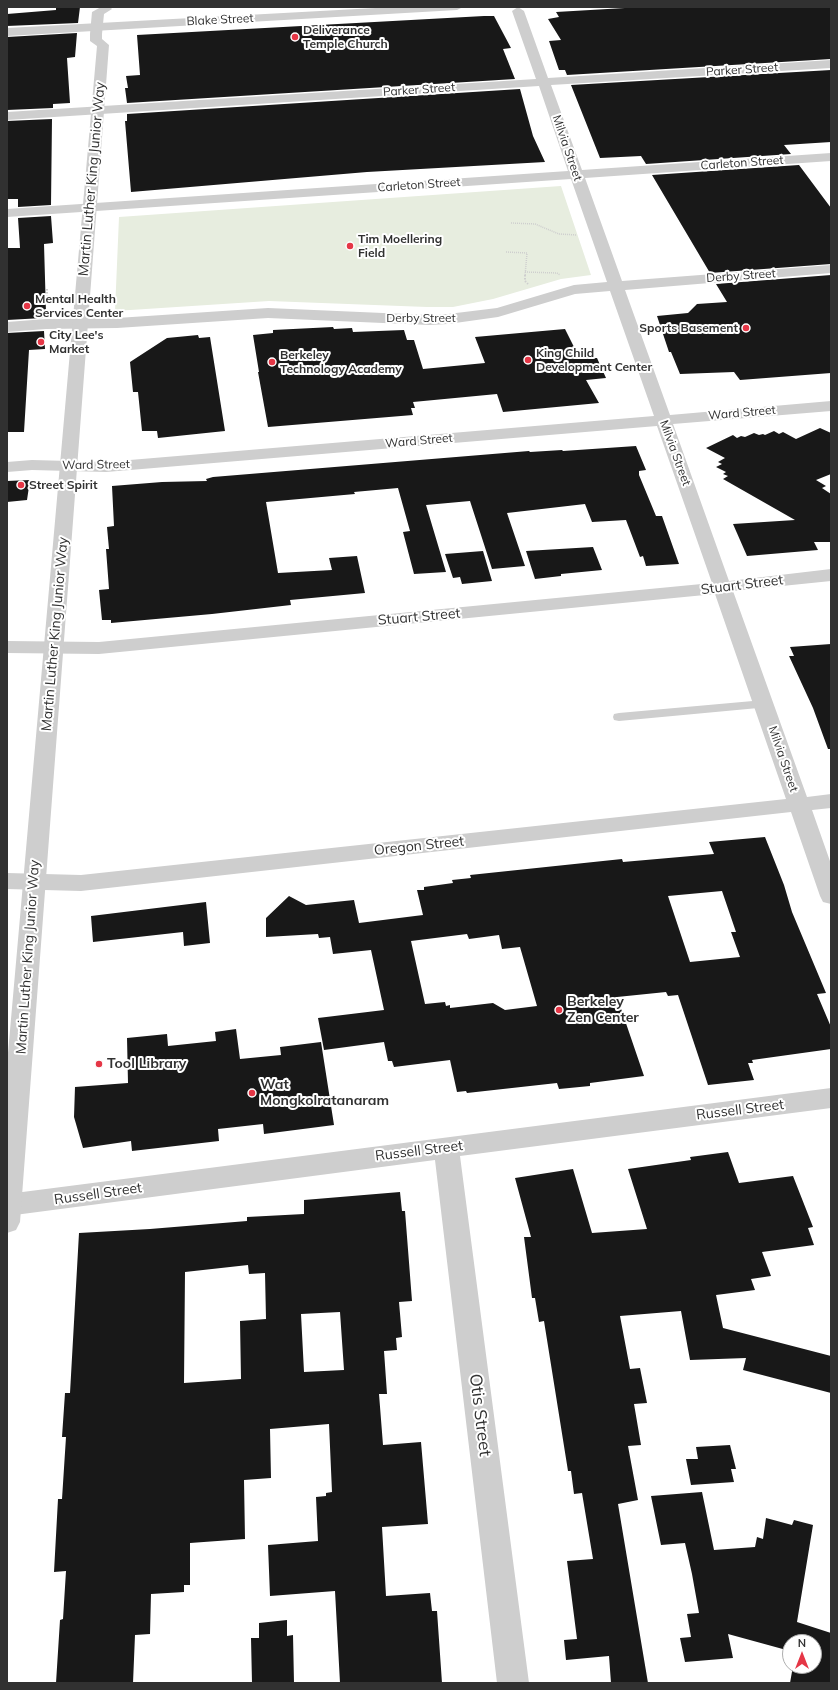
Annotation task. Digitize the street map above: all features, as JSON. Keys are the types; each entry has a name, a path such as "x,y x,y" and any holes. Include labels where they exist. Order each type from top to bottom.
{"street":[{"name":"Blake Street","path":"7,32 457,7"},
{"path":"97,27 98,12 106,8 113,12 111,26"},
{"name":"Milvia Street","path":"518,11 723,587 831,896"},
{"name":"Martin Luther King Junior Way","path":"103,45 109,41 111,26"},
{"name":"Martin Luther King Junior Way","path":"97,27 96,41 103,45"},
{"name":"Martin Luther King Junior Way","path":"7,1211 103,45"},
{"name":"Parker Street","path":"7,116 831,64"},
{"name":"Carleton Street","path":"7,213 831,157"},
{"name":"Derby Street","path":"7,327 117,323 268,313 422,320 448,319 498,312 574,290 616,285 831,269"},
{"name":"Ward Street","path":"7,467 32,465 114,466 831,406"},
{"name":"Stuart Street","path":"7,646 99,648 723,587 831,575"},
{"name":"Oregon Street","path":"7,881 89,882 831,801"},
{"name":"Russell Street","path":"7,1211 446,1148 831,1098"},
{"name":"Otis Street","path":"446,1148 513,1683"}],"lane":[{"path":"619,717 764,704"}],"path":[{"path":"511,223 540,225 560,234 598,234"},
{"path":"506,252 527,253 525,281 544,299"},
{"path":"47,289 47,300 51,300"},
{"path":"831,596 831,604"}],"shaded area":[{"name":"Tim Moellering Field","path":"561,186 591,275 561,279 493,299 453,307 269,301 115,311 119,217"}],"building":[{"path":"56,7 80,7 78,23 7,26 7,14 56,10"},
{"path":"642,7 831,7 831,59 567,75 565,70 559,70 549,41 561,40 548,19 559,17 556,12"},
{"path":"494,16 511,48 503,49 515,79 127,103 125,88 128,88 126,76 140,75 137,35"},
{"path":"77,33 75,57 67,58 70,103 53,104 53,108 7,110 7,37"},
{"path":"831,70 831,142 784,145 791,154 646,164 641,156 600,158 571,85"},
{"path":"520,89 533,136 545,162 367,172 131,192 125,121 127,121 127,114"},
{"path":"52,119 51,205 18,207 18,199 7,199 7,121"},
{"path":"799,165 831,208 831,264 710,273 652,175"},
{"path":"51,216 53,243 44,244 46,313 43,313 43,318 7,320 7,248 20,248 18,218"},
{"name":"Sports Basement","path":"831,275 831,373 740,380 734,372 680,374 671,352 669,352 657,316 688,313 697,304 727,302 716,284"},
{"path":"333,327 334,329 352,328 353,332 404,330 407,340 414,340 423,369 485,363 475,337 565,329 580,359 597,358 606,378 586,380 599,403 503,412 497,394 413,402 415,408 411,408 413,415 268,427 253,335 273,333 273,330"},
{"path":"44,331 45,349 29,350 24,432 7,432 7,333"},
{"path":"198,335 199,338 210,337 225,431 158,438 157,431 142,431 138,392 133,392 130,362 167,338"},
{"path":"820,428 831,433 831,474 816,480 826,486 822,488 831,494 831,542 814,542 818,550 747,556 733,524 795,520 723,479 728,476 723,474 726,472 716,467 722,464 718,462 725,458 706,448 733,435 737,438 741,436 745,437 754,433 765,435 774,431 779,434 783,432 796,439"},
{"path":"636,446 646,470 639,471 639,475 656,516 662,516 679,564 646,566 643,556 640,557 626,520 592,522 585,504 507,513 525,566 492,569 470,501 426,505 446,572 414,574 403,532 410,531 398,488 354,492 355,494 266,502 278,573 332,570 329,558 357,556 365,593 290,600 291,605 212,614 111,623 111,620 102,620 99,590 109,589 106,549 109,549 107,527 114,526 112,486 162,482 207,481 206,479 213,477 529,451 563,451"},
{"path":"30,480 27,500 7,502 7,481"},
{"path":"593,547 602,570 561,574 561,576 535,579 526,551"},
{"path":"483,551 492,581 462,584 460,577 453,578 445,554"},
{"path":"831,644 831,749 828,749 813,708 789,656 794,656 790,647"},
{"path":"765,837 784,885 792,912 826,993 817,994 831,1027 831,1049 752,1060 753,1063 748,1063 754,1080 708,1085 678,995 668,996 666,992 617,997 644,1076 590,1083 590,1086 559,1089 557,1083 467,1093 466,1091 457,1092 450,1060 394,1067 392,1061 388,1061 384,1042 324,1050 318,1018 384,1010 371,950 333,954 330,937 319,938 318,934 266,937 266,918 289,896 306,905 354,900 359,923 423,915 417,890 424,890 424,887 453,883 452,880 471,878 470,875 622,859 623,862 714,854 709,842","holes":["722,891 736,932 731,932 740,957 690,962 668,896","467,934 469,939 499,935 502,949 520,947 537,1006 505,1010 493,1003 450,1008 450,1005 446,1006 445,1002 425,1004 411,941"]},
{"path":"206,902 210,943 184,946 183,932 93,942 91,916"},
{"path":"236,1029 240,1059 281,1055 280,1047 321,1042 334,1125 264,1134 263,1124 218,1129 219,1141 132,1151 131,1141 83,1148 74,1117 75,1087 128,1083 127,1038 167,1034 168,1046 216,1041 215,1032"},
{"path":"728,1152 739,1183 793,1176 813,1227 808,1228 814,1245 762,1252 771,1276 751,1279 755,1290 716,1295 723,1328 831,1356 831,1393 743,1370 746,1358 690,1360 681,1311 620,1316 630,1369 640,1368 647,1403 634,1404 641,1445 628,1446 638,1500 618,1504 648,1683 611,1683 609,1656 566,1660 564,1640 577,1639 567,1561 593,1559 582,1493 574,1494 571,1471 568,1471 544,1321 539,1322 535,1298 532,1298 524,1237 531,1237 515,1178 573,1169 592,1233 647,1229 628,1169 691,1160 690,1157"},
{"path":"400,1192 402,1211 405,1211 412,1301 399,1302 402,1337 396,1338 397,1350 384,1351 387,1394 379,1394 383,1445 421,1442 428,1524 382,1527 386,1596 430,1593 432,1611 437,1611 442,1683 340,1683 335,1591 270,1596 268,1545 318,1541 316,1497 326,1496 326,1493 332,1492 329,1424 270,1429 271,1478 244,1480 245,1539 190,1543 190,1585 184,1585 184,1592 151,1594 150,1634 135,1635 133,1683 56,1683 60,1620 63,1619 66,1571 54,1572 58,1499 62,1499 66,1437 62,1437 65,1393 70,1393 79,1233 247,1221 247,1217 304,1214 304,1200","holes":["248,1265 249,1274 265,1273 266,1319 240,1321 241,1379 184,1383 185,1272","340,1312 344,1370 304,1372 301,1314"]},
{"path":"730,1445 736,1469 731,1469 734,1482 691,1485 686,1459 698,1459 696,1447"},
{"path":"702,1492 714,1550 755,1547 757,1537 763,1539 766,1518 792,1525 794,1520 813,1525 797,1622 831,1633 831,1683 790,1683 792,1674 822,1674 822,1634 782,1634 782,1649 728,1634 733,1658 685,1662 680,1638 691,1637 687,1614 699,1613 692,1574 685,1543 661,1545 651,1496"},
{"path":"287,1620 287,1636 293,1635 294,1683 252,1683 251,1638 259,1638 259,1623"}],"place":[{"name":"Deliverance Temple Church","path":"295,37"},
{"name":"Tim Moellering Field","path":"350,246"},
{"name":"Mental Health Services Center","path":"27,306"},
{"name":"Sports Basement","path":"746,328"},
{"name":"City Lee's Market","path":"41,342"},
{"name":"King Child Development Center","path":"528,360"},
{"name":"Berkeley Technology Academy","path":"272,362"},
{"name":"Street Spirit","path":"21,485"},
{"name":"Berkeley Zen Center","path":"559,1010"},
{"name":"Tool Library","path":"99,1064"},
{"name":"Wat Mongkolratanaram","path":"252,1093"}]}
